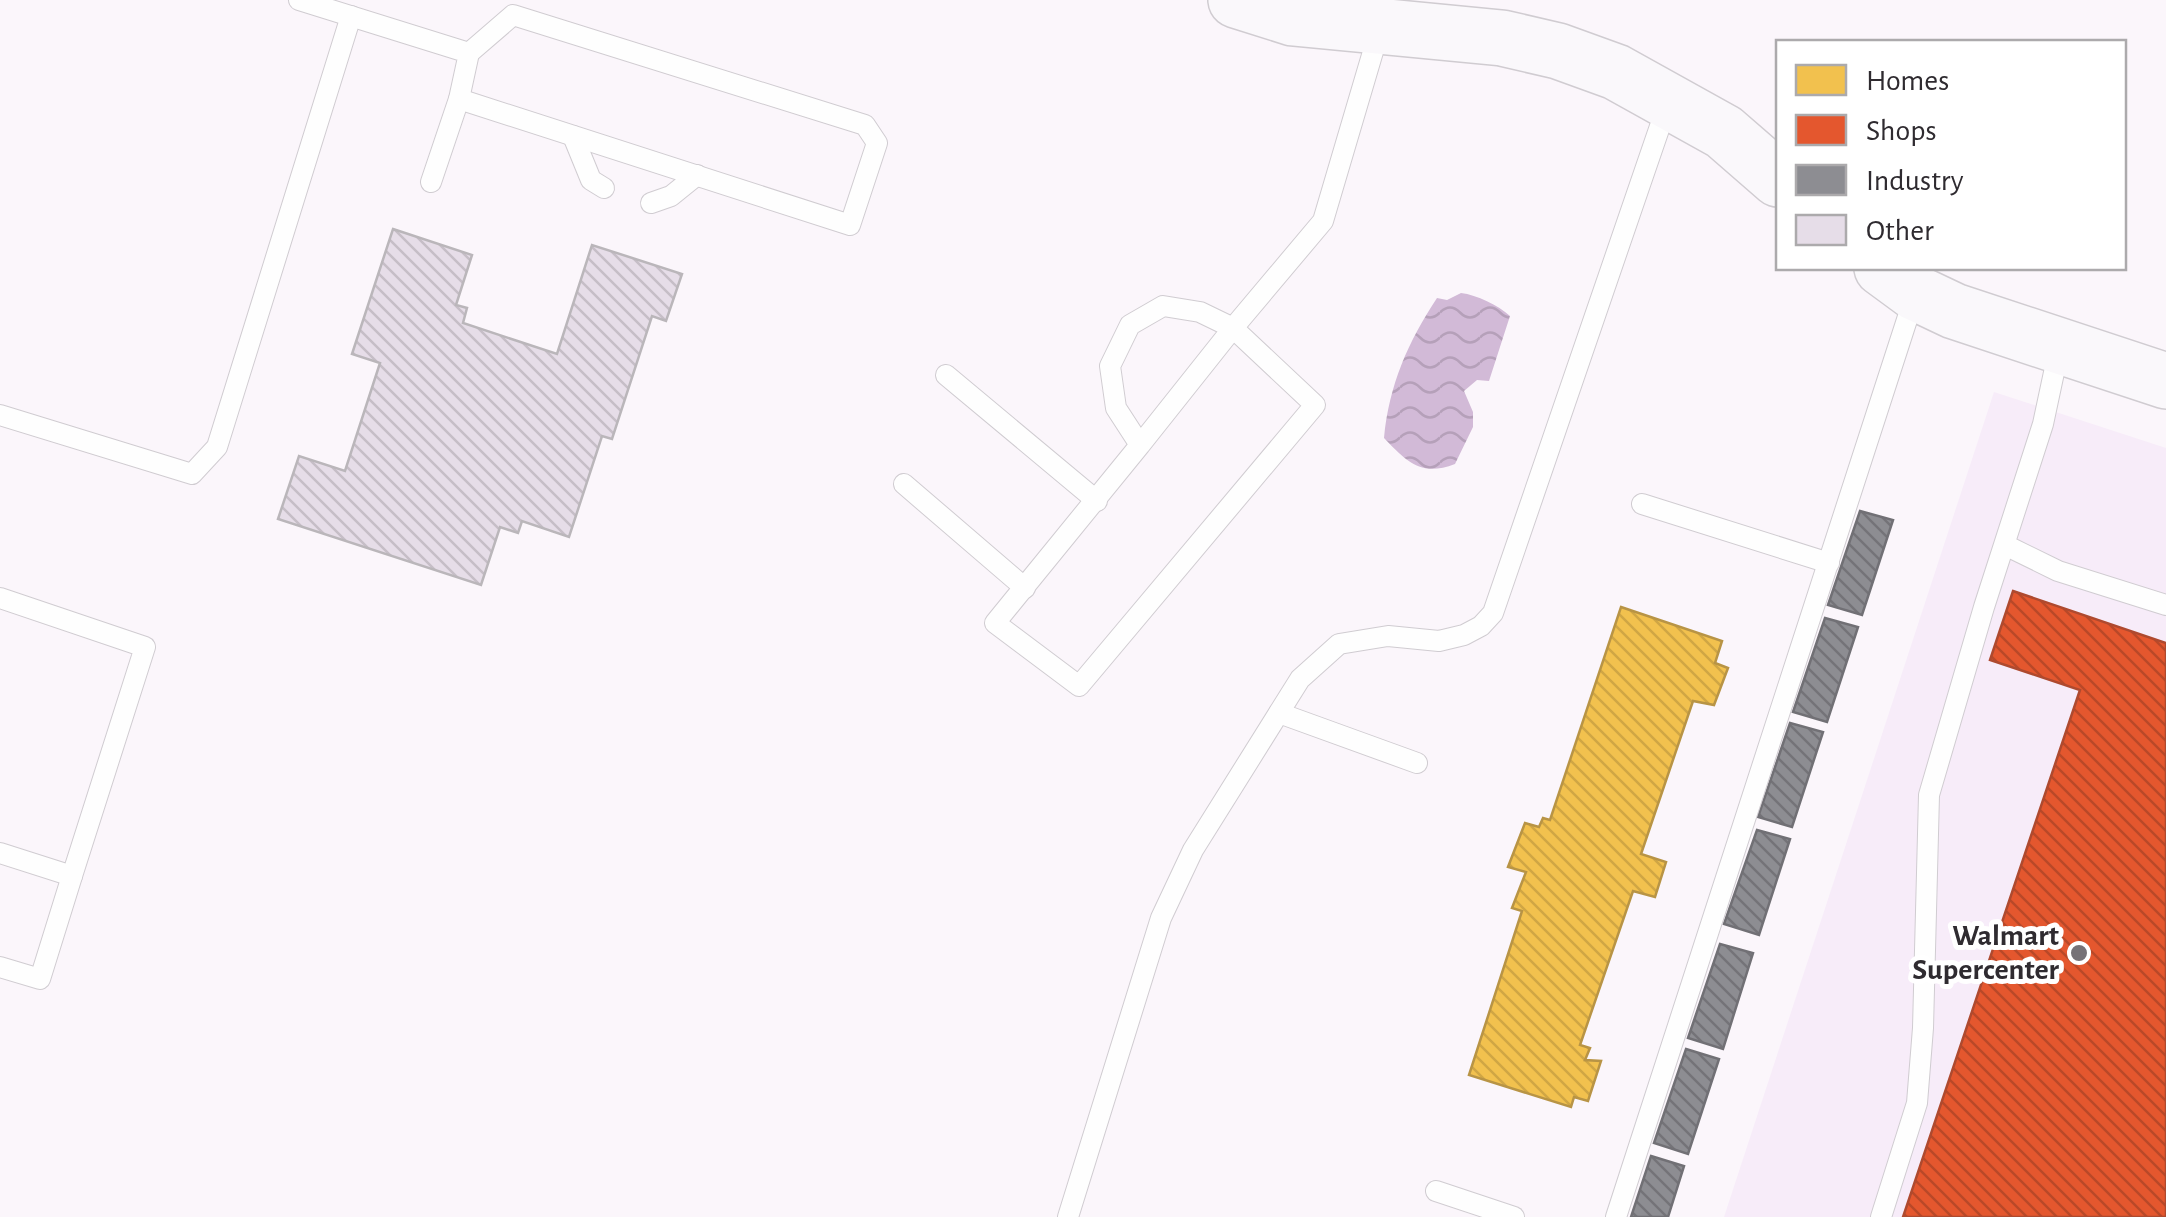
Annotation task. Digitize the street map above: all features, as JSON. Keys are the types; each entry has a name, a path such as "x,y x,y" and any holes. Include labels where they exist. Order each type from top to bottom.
{"street":[{"path":"1236,0 1293,18 1502,38 1558,51 1616,72 1724,132 1776,177"},
{"path":"1899,280 1954,311 2166,382"}],"lane":[{"path":"299,0 469,53"},
{"path":"432,182 469,53 512,15 865,125 876,143 850,225 459,98"},
{"path":"0,414 192,474 218,447 351,16"},
{"path":"1140,445 1116,408 1110,366 1130,325 1163,306 1200,312 1233,328 1314,404 1079,686 995,622 1096,501 1233,328 1323,220 1380,26"},
{"path":"1068,1217 1161,918 1192,850 1300,680 1339,644 1388,636 1439,641 1464,635 1481,626 1493,613 1668,102"},
{"path":"573,136 591,180 604,188"},
{"path":"651,203 672,196 697,175"},
{"path":"1616,1217 1829,563 1899,280"},
{"path":"1881,1217 1918,1103 1924,1028 1929,794 2043,424 2060,346"},
{"path":"946,374 1096,501"},
{"path":"904,484 1025,588"},
{"path":"1642,504 1829,563"},
{"path":"2005,545 2058,571 2166,605"},
{"path":"0,598 146,647 40,979 0,966"},
{"path":"1279,714 1417,763"},
{"path":"0,853 72,876"},
{"path":"1436,1191 1514,1217"}],"shaded area":[{"path":"1994,392 2166,448 2166,1217 1724,1217"}],"water":[{"path":"1461,293 1487,301 1510,316 1489,381 1477,380 1464,391 1473,412 1473,427 1455,464 1424,468 1408,460 1384,438 1390,400 1409,348 1437,298 1447,300"}],"building: Homes":[{"path":"1621,607 1722,641 1715,663 1728,668 1714,705 1693,701 1641,854 1666,862 1655,897 1633,891 1580,1045 1590,1048 1585,1060 1601,1061 1588,1101 1574,1097 1571,1107 1469,1075 1522,911 1512,908 1526,872 1508,867 1525,823 1539,827 1543,818 1550,820"}],"building: Shops":[{"name":"Walmart Supercenter","path":"2013,591 2166,643 2166,1217 1903,1217 2080,690 1990,660"}],"building: Industry":[{"path":"1860,511 1893,520 1862,615 1828,605"},
{"path":"1825,618 1858,627 1827,722 1793,712"},
{"path":"1790,723 1823,732 1792,827 1758,817"},
{"path":"1757,830 1790,839 1759,935 1724,924"},
{"path":"1720,944 1753,953 1723,1049 1688,1038"},
{"path":"1686,1049 1719,1059 1688,1154 1654,1143"},
{"path":"1651,1156 1684,1166 1668,1217 1631,1217"}],"building: Other":[{"path":"393,229 472,255 456,305 467,308 463,323 557,354 592,245 682,274 666,321 652,316 612,439 602,436 569,537 522,521 518,533 500,527 481,585 278,519 299,456 345,471 380,363 352,354"}],"place":[{"name":"Walmart Supercenter","path":"2079,953"}]}
